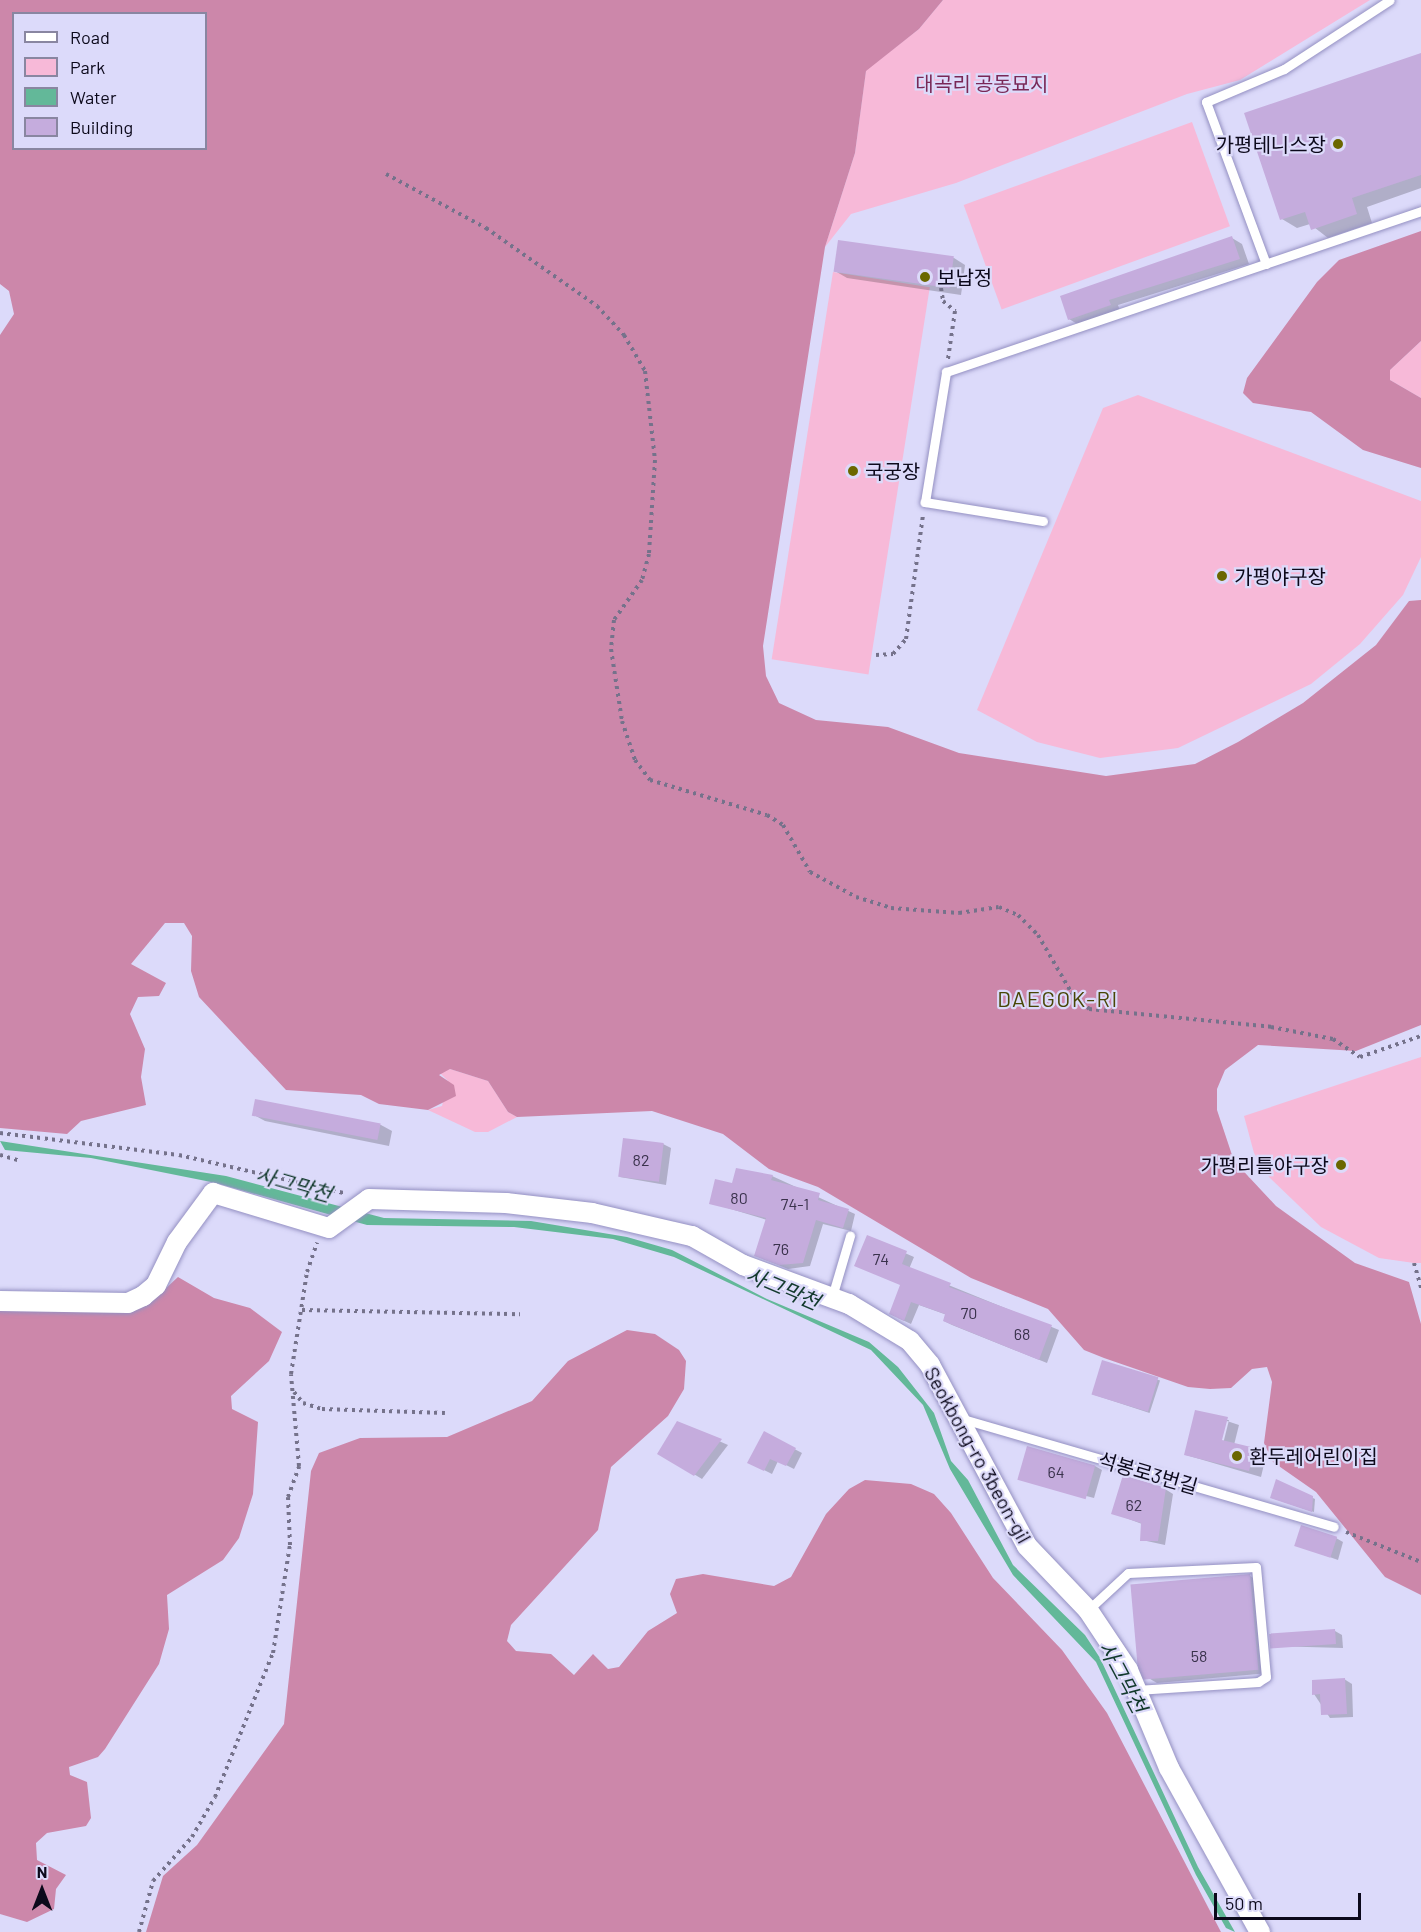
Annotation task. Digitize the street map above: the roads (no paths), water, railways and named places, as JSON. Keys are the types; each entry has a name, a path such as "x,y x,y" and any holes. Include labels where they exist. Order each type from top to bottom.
{"street":[{"name":"Seokbong-ro 3beon-gil","path":"0,1301 128,1303 142,1296 156,1285 177,1242 213,1194 329,1228 369,1199 506,1203 592,1213 692,1236 743,1264 832,1297 910,1341 963,1419 1027,1546 1088,1610 1137,1690 1169,1768 1260,1932"}],"lane":[{"path":"1266,264 1206,102 1284,69 1390,0"},
{"path":"1043,520 925,502 946,372 1421,211"},
{"path":"832,1297 850,1236"},
{"name":"석봉로3번길","path":"963,1419 1334,1527"},
{"path":"1088,1610 1128,1573 1256,1567 1266,1677 1258,1682 1137,1690"}],"water":[{"path":"0,1141 226,1176 384,1218 531,1221 627,1237 672,1250 767,1299 869,1342 898,1367 934,1413 951,1461 968,1480 1013,1565 1085,1635 1100,1658 1198,1867 1235,1932 1226,1928 1196,1875 1096,1662 1013,1575 950,1469 923,1405 871,1350 674,1257 613,1239 514,1227 367,1225 216,1183 91,1158 5,1150"}],"place":[{"name":"가평테니스장","path":"1338,144"},
{"name":"보납정","path":"925,277"},
{"name":"국궁장","path":"853,471"},
{"name":"가평야구장","path":"1222,576"},
{"name":"가평리틀야구장","path":"1341,1165"},
{"name":"환두레어린이집","path":"1237,1456"}],"district":[{"name":"DAEGOK-RI","path":"1058,999"}],"park label":[{"name":"대곡리 공동묘지","path":"982,83"}],"water label":[{"name":"사그막천","path":"294,1184"},
{"name":"사그막천","path":"783,1288"},
{"name":"사그막천","path":"1123,1677"}]}
